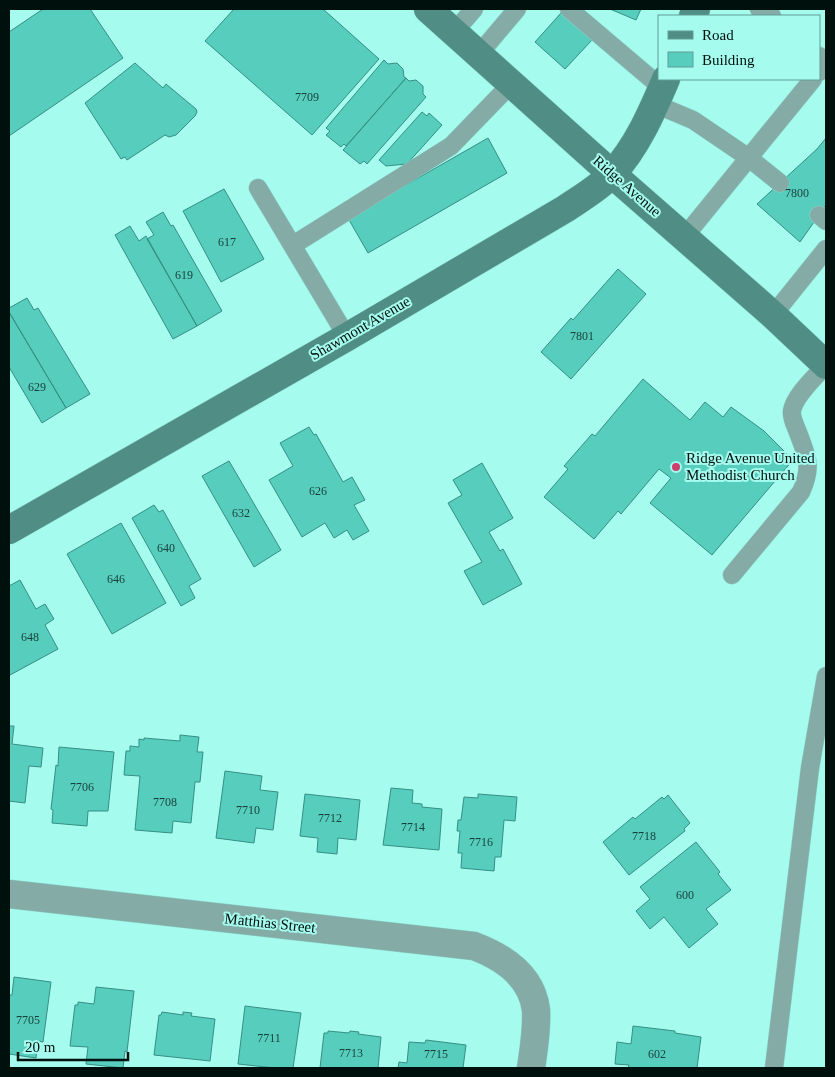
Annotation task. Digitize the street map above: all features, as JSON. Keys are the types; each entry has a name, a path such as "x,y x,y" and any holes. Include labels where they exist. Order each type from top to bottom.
{"street":[{"name":"Ridge Avenue","path":"428,9 612,174 773,314 826,365"},
{"name":"Shawmont Avenue","path":"9,530 347,337 566,209 590,193 612,174 632,147 661,90"},
{"name":"Matthias Street","path":"9,894 474,946 494,953 508,963 522,978 530,991 536,1008 536,1027 531,1068"}],"lane":[{"path":"454,32 474,9"},
{"path":"479,54 517,9"},
{"path":"571,9 693,120 749,158 780,183"},
{"path":"759,9 770,15"},
{"path":"820,57 826,62 820,71"},
{"path":"685,236 812,80"},
{"path":"292,246 451,146 512,83"},
{"path":"258,188 347,337"},
{"path":"773,314 826,249"},
{"path":"732,575 801,492 807,478 808,465 806,451 794,423 792,412 797,399 826,365"},
{"path":"774,1068 810,768 826,676"}],"building":[{"path":"43,9 90,9 123,58 9,136 9,32"},
{"path":"234,9 323,9 379,59 312,135 205,41"},
{"path":"610,9 641,9 636,20"},
{"path":"561,13 592,40 565,69 535,42"},
{"path":"384,60 388,64 397,63 403,69 404,77 406,78 346,146 344,144 341,147 326,135 330,131 326,128"},
{"path":"135,63 163,88 166,84 196,109 197,112 176,135 169,137 165,135 127,160 125,157 121,159 85,103"},
{"path":"406,78 409,81 416,80 423,86 423,94 426,97 367,164 364,161 360,164 343,150"},
{"path":"422,112 427,116 429,113 442,125 407,164 386,166 379,160"},
{"path":"488,138 507,173 368,253 348,218"},
{"path":"826,138 826,205 800,242 757,204 817,149"},
{"path":"224,189 264,259 221,282 183,211"},
{"path":"163,212 171,226 173,225 222,311 197,326 147,239 154,235 146,222"},
{"path":"130,226 139,241 146,236 197,326 173,339 115,235"},
{"path":"618,269 646,294 571,379 541,352 571,318 573,320"},
{"path":"27,298 34,310 38,308 90,394 66,408 9,312 9,308"},
{"path":"9,312 66,408 42,423 9,367"},
{"name":"Ridge Avenue United Methodist Church","path":"643,379 690,420 705,402 723,417 731,407 764,431 793,460 712,555 650,503 671,478 659,469 621,514 618,511 594,539 544,497 568,469 564,466 592,434 595,436"},
{"path":"309,427 314,435 316,434 343,482 352,477 365,500 354,505 369,531 353,540 347,530 334,538 325,523 302,537 269,480 293,466 280,443"},
{"path":"229,461 281,550 254,567 202,476"},
{"path":"482,463 513,518 489,532 500,551 503,549 522,584 483,605 464,571 482,562 448,503 462,495 453,480"},
{"path":"154,505 159,512 163,510 201,579 189,586 195,598 181,606 132,518"},
{"path":"121,523 166,603 112,634 67,554"},
{"path":"20,580 36,609 45,604 54,619 45,625 58,649 10,675 9,586"},
{"path":"9,726 14,726 12,744 43,748 41,767 29,766 25,803 9,801"},
{"path":"180,735 199,737 197,752 203,752 200,782 195,782 191,823 173,821 172,833 135,830 140,776 124,775 126,751 130,751 130,746 139,747 139,739 180,741"},
{"path":"59,747 114,752 108,811 88,811 87,826 52,823 53,810 51,809"},
{"path":"225,771 262,776 260,790 278,792 273,830 256,828 254,843 216,838"},
{"path":"391,788 413,790 412,803 422,804 422,807 442,809 439,850 383,845"},
{"path":"305,794 360,800 356,840 338,838 337,854 317,852 318,838 300,836"},
{"path":"478,794 517,797 515,821 504,820 501,857 495,857 494,871 461,868 462,853 458,853 460,831 457,831 458,820 461,820 464,797 478,798"},
{"path":"668,795 690,823 684,829 685,831 629,875 603,842 633,817 635,819 662,797 664,799"},
{"path":"696,842 720,872 718,874 731,890 706,909 718,924 689,948 664,917 650,929 636,911 650,899 640,887"},
{"path":"14,977 51,982 43,1042 38,1041 36,1058 9,1054 9,998 12,995"},
{"path":"96,987 134,991 127,1052 125,1051 123,1068 86,1064 88,1047 70,1046 75,1005 78,1005 78,1002 94,1004"},
{"path":"245,1006 301,1013 293,1068 238,1064"},
{"path":"162,1012 183,1015 183,1012 192,1013 191,1016 215,1019 210,1061 154,1055 159,1015"},
{"path":"633,1026 675,1031 675,1033 701,1037 697,1068 628,1068 629,1065 615,1064 617,1042 631,1044"},
{"path":"328,1031 359,1032 358,1034 381,1037 378,1068 320,1068 324,1033 328,1033"},
{"path":"426,1040 466,1045 463,1068 398,1068 399,1062 407,1063 409,1042 425,1043"}],"place":[{"name":"Ridge Avenue United Methodist Church","path":"676,467"}]}
